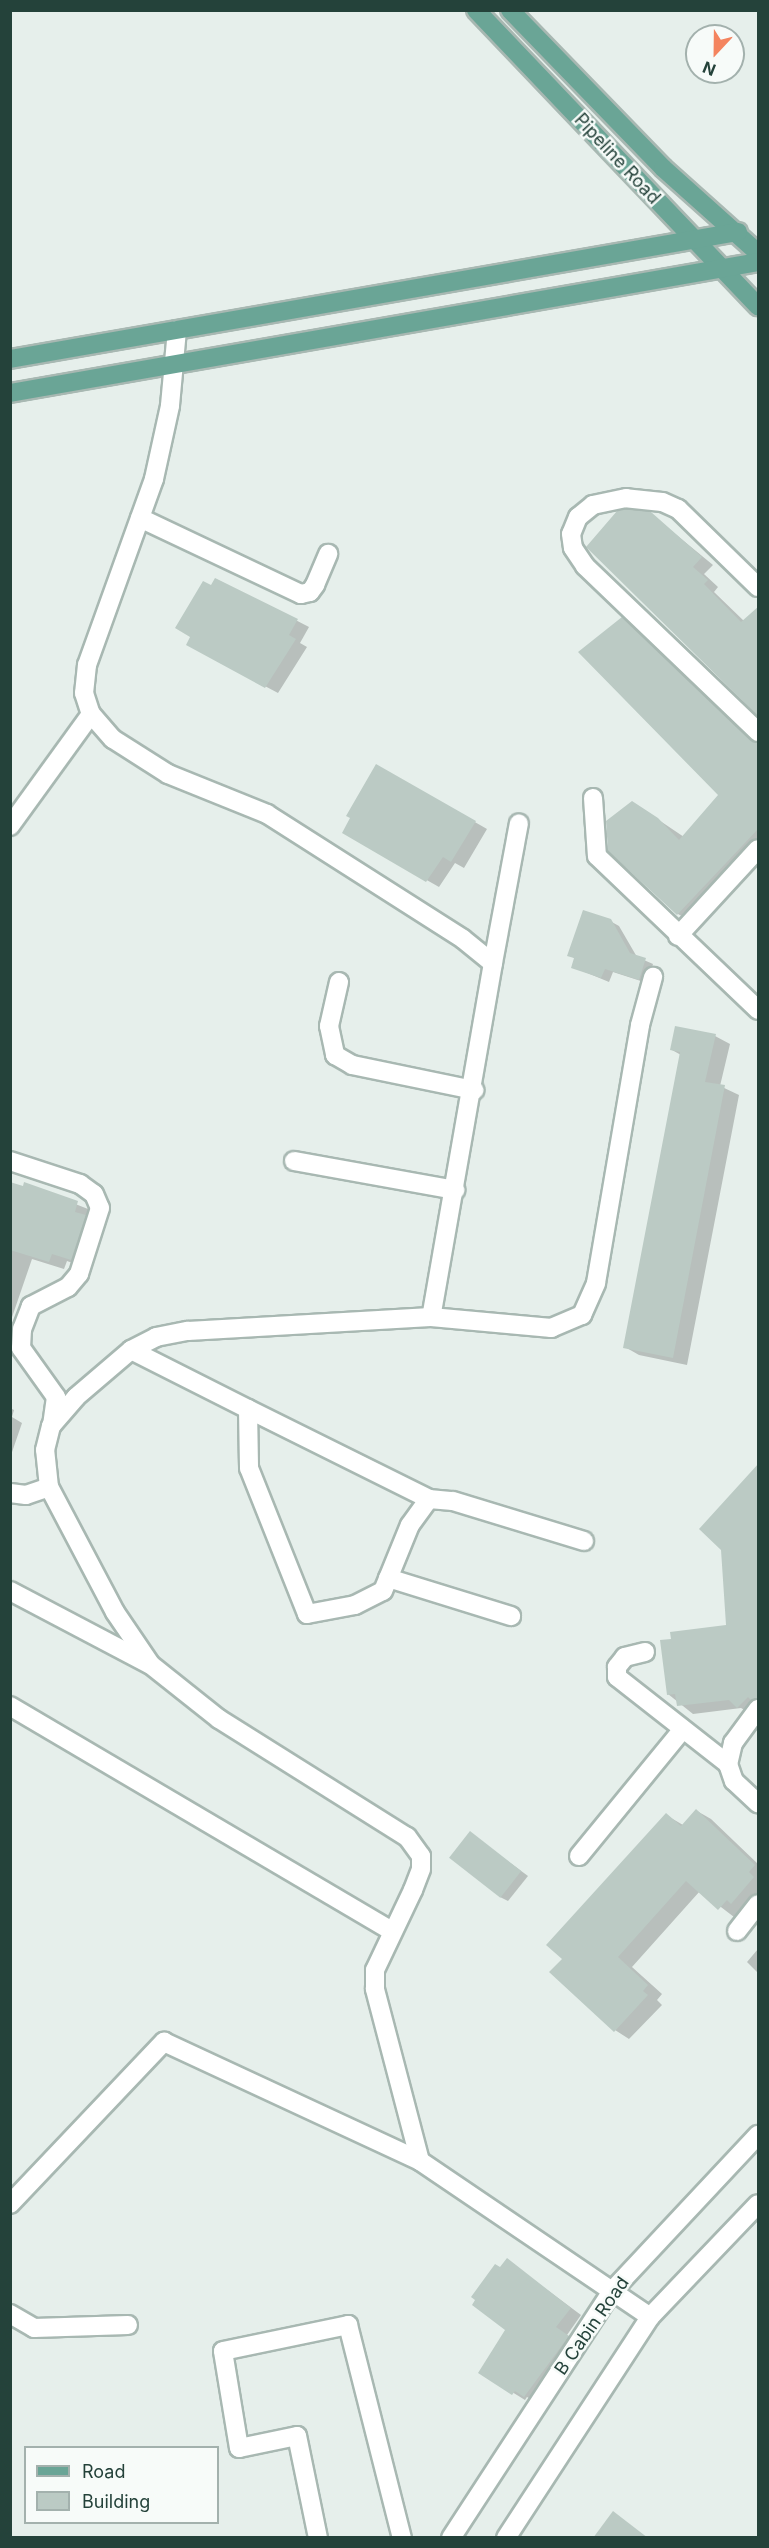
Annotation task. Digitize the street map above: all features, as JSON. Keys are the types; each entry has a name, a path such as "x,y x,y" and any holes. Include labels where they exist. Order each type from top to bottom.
{"main road":[{"name":"Pipeline Road","path":"476,10 693,240 759,306"},
{"name":"Pipeline Road","path":"510,10 663,168 738,232 759,253"},
{"path":"10,359 738,232"},
{"path":"10,393 759,262"}],"street":[{"path":"177,330 176,364 154,479 87,665 84,693 91,714 113,739 168,774 267,814 463,939 493,963"},
{"path":"759,587 678,509 662,502 626,498 593,505 578,518 571,534 573,548 585,566 759,732"},
{"path":"140,518 302,594 310,592 315,585 328,554"},
{"path":"10,826 91,714"},
{"path":"593,798 597,856 678,936 759,1010"},
{"path":"431,1317 474,1090 493,963 519,823"},
{"path":"678,936 759,849"},
{"path":"51,1426 76,1397 130,1350 156,1337 188,1331 431,1317 551,1328 582,1315 596,1283 640,1025 653,977"},
{"path":"339,982 329,1026 334,1055 351,1065 474,1090"},
{"path":"10,1161 80,1184 94,1194 100,1208 79,1274 68,1287 31,1306 22,1329 21,1348 56,1397 45,1450 49,1487 115,1612 151,1665"},
{"path":"294,1161 455,1190"},
{"path":"130,1350 429,1499 453,1502 584,1541"},
{"path":"248,1409 249,1468 307,1614 355,1605 383,1591 410,1525 429,1499"},
{"path":"10,1493 26,1495 49,1487"},
{"path":"388,1578 511,1616"},
{"path":"10,1591 151,1665 219,1719 407,1837 421,1856 421,1869 391,1930 375,1970 375,1989 420,2161"},
{"path":"645,1652 625,1657 617,1667 616,1677 728,1764 734,1781 759,1803"},
{"path":"10,1706 391,1930"},
{"path":"728,1764 733,1743 759,1709"},
{"path":"579,1856 683,1729"},
{"path":"737,1931 759,1904"},
{"path":"10,2205 164,2042 420,2161 650,2317"},
{"name":"B Cabin Road","path":"451,2538 612,2290 759,2135"},
{"path":"506,2538 650,2317 759,2204"},
{"path":"10,2314 34,2328 128,2325"},
{"path":"318,2538 297,2436 239,2448 224,2351 348,2325 402,2538"}],"building":[{"path":"627,509 651,512 702,557 693,567 708,580 704,584 741,622 759,606 759,717 586,547 617,511"},
{"path":"215,578 298,619 289,635 296,639 265,688 186,645 190,637 175,628 203,581 211,585"},
{"path":"622,617 750,740 759,743 759,828 677,915 608,851 606,821 632,801 658,818 679,840 718,795 578,652"},
{"path":"376,764 476,821 451,862 443,857 426,882 342,833 350,818 346,816"},
{"path":"583,910 611,919 630,953 646,958 639,980 605,969 601,978 571,968 574,958 567,956"},
{"path":"675,1026 716,1034 705,1082 725,1085 673,1358 623,1348 680,1052 670,1050"},
{"path":"10,1182 23,1186 24,1182 78,1201 75,1212 86,1215 71,1260 52,1254 49,1262 10,1250"},
{"path":"759,1463 759,1698 751,1700 748,1697 737,1708 729,1700 677,1706 675,1694 667,1695 660,1640 671,1639 670,1632 726,1625 721,1550 699,1529"},
{"path":"696,1809 755,1865 749,1872 754,1877 731,1904 727,1900 718,1910 686,1881 618,1957 648,1985 643,1991 648,1995 614,2032 549,1972 562,1959 546,1945 666,1813 681,1826"},
{"path":"470,1831 521,1871 500,1898 449,1858"},
{"path":"507,2258 571,2308 556,2327 569,2336 524,2397 515,2391 512,2395 478,2373 505,2330 472,2305 475,2300 471,2297 495,2264 500,2267"},
{"path":"613,2511 648,2538 593,2538"}]}
